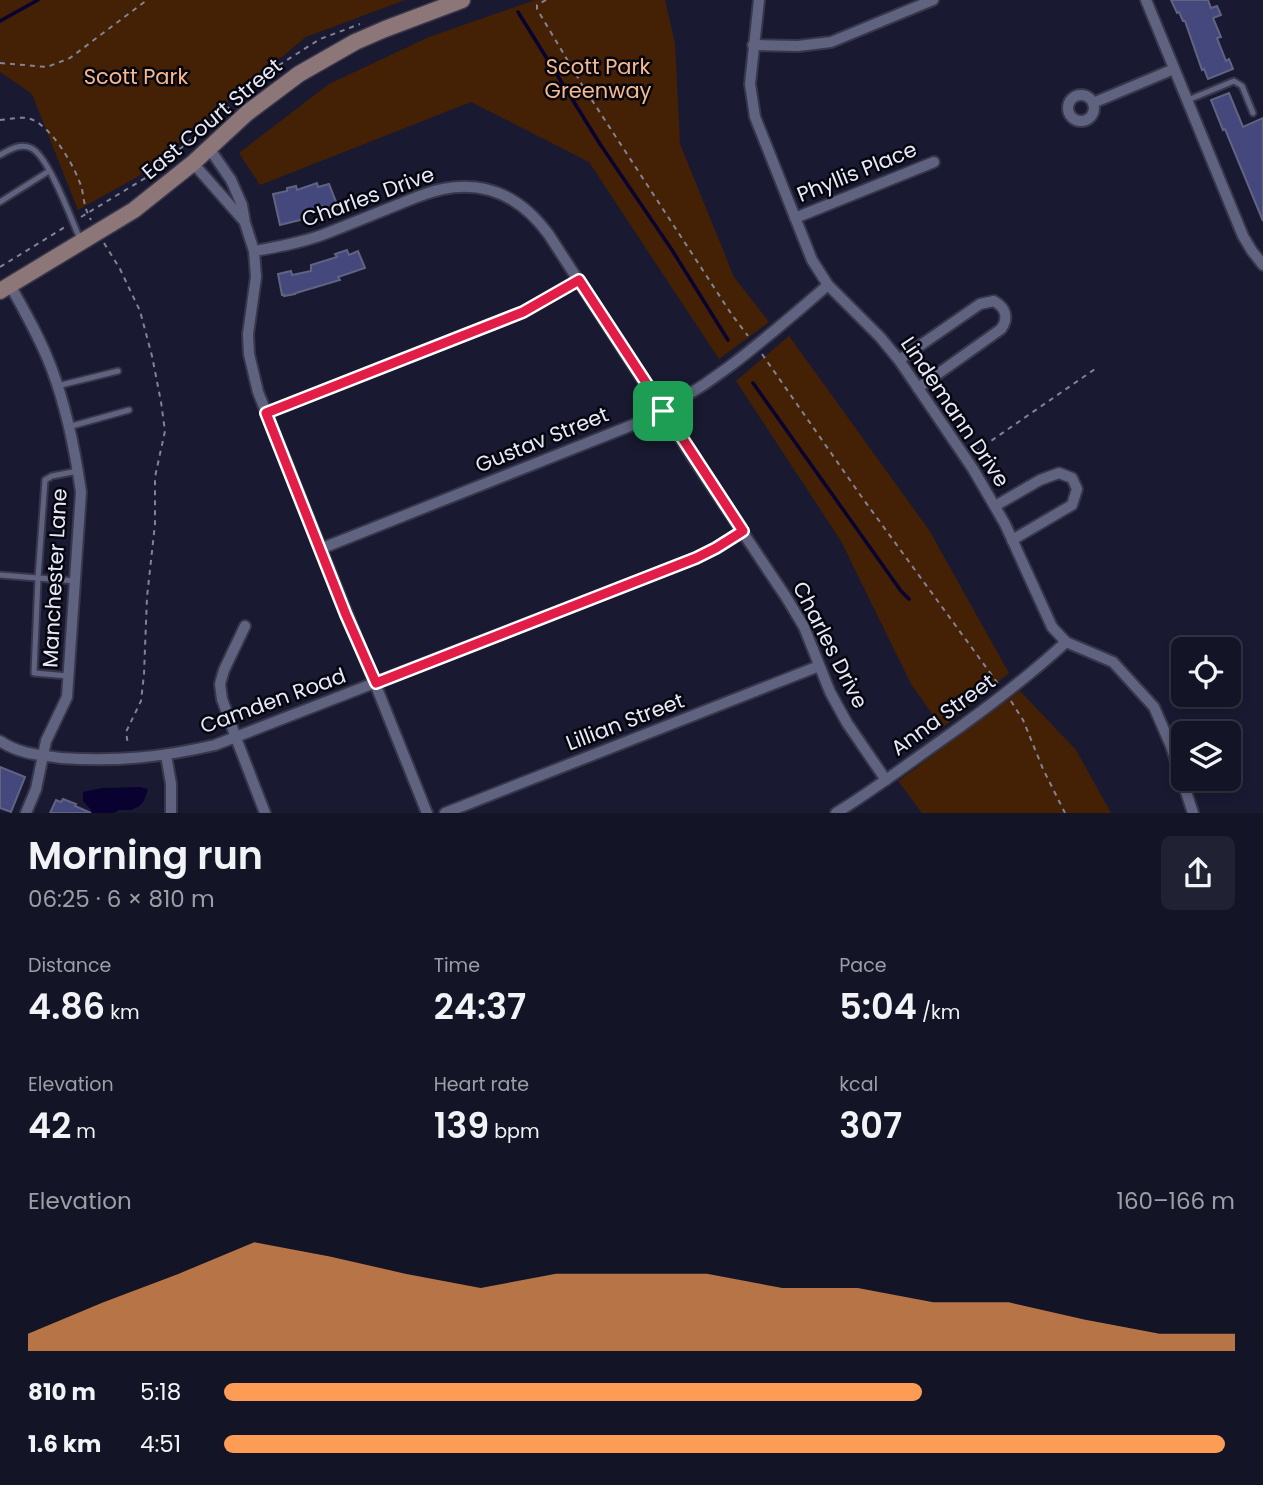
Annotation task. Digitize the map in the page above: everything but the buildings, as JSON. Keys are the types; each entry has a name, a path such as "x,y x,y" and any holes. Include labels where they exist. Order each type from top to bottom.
{"street":[{"name":"East Court Street","path":"5,288 134,210 193,163 272,93 326,57 385,29 462,0"},
{"name":"Lindemann Drive","path":"759,0 751,84 755,117 812,260 828,285 867,323 898,360 966,458 1013,540 1052,627 1066,642"},
{"path":"753,45 798,46 831,42 933,0"},
{"path":"1146,0 1243,236 1263,265"},
{"path":"1093,103 1174,69"},
{"path":"209,148 231,180 242,205 254,251 256,277 248,334 249,354 258,392 427,813"},
{"name":"Phyllis Place","path":"795,218 934,162"},
{"path":"193,163 245,223"},
{"name":"Charles Drive","path":"254,251 308,240 443,188 474,187 502,194 529,211 550,235 804,627 830,692 847,723 886,780"},
{"path":"266,413 523,312 579,280"},
{"name":"Gustav Street","path":"320,549 663,411 724,372 828,285"},
{"name":"Manchester Lane","path":"5,288 38,338 57,386 81,492 67,697 51,729 42,756 36,789 26,813"},
{"path":"898,360 980,304 994,301 1005,311 1005,324 1001,330 918,388"},
{"path":"995,506 1040,480 1059,473 1072,478 1077,489 1072,505 1013,540"},
{"name":"Camden Road","path":"0,741 27,754 93,760 131,760 215,745 696,558 743,531"},
{"path":"245,626 220,684 222,699 265,813"},
{"path":"1066,642 1114,662 1154,707 1171,746 1193,813"},
{"name":"Anna Street","path":"836,813 1006,694 1066,642"},
{"name":"Lillian Street","path":"445,813 819,666"},
{"path":"166,755 171,784 171,813"}],"lane":[{"path":"1187,100 1234,81 1242,86 1253,113"},
{"path":"0,155 17,147 31,148 37,152 49,171 82,242"},
{"path":"0,202 49,171"},
{"path":"57,386 118,370"},
{"path":"68,427 129,410"},
{"path":"69,676 34,673 38,578 45,480 78,471"},
{"path":"0,575 76,581"}],"path":[{"path":"0,63 47,66 70,58 147,0"},
{"path":"546,0 537,5 537,9 584,88 732,315 1006,694 1023,720 1065,813"},
{"path":"0,267 147,177 276,67 320,39 358,25"},
{"path":"966,458 1095,369"}],"green space":[{"name":"Scott Park","path":"0,0 405,0 306,37 137,177 78,210 32,94 0,72"},
{"name":"Scott Park Greenway","path":"535,0 665,0 675,43 680,144 734,277 769,322 719,359 589,162 471,102 260,185 239,153 329,84 429,37"},
{"path":"789,336 929,530 1009,673 942,728 911,684 841,541 736,381"},
{"path":"1020,691 1076,750 1111,813 922,813 898,781"}],"shaded area":[{"path":"102,788 148,789 144,801 131,810 90,813 91,810 83,801 83,792"}],"waterway":[{"path":"0,21 38,0"},
{"path":"518,12 600,144 672,250 728,340"},
{"path":"753,383 909,599"}],"route":[{"path":"579,280 663,411 743,531 696,558 376,683 346,615 266,413 523,312 579,280"}]}
